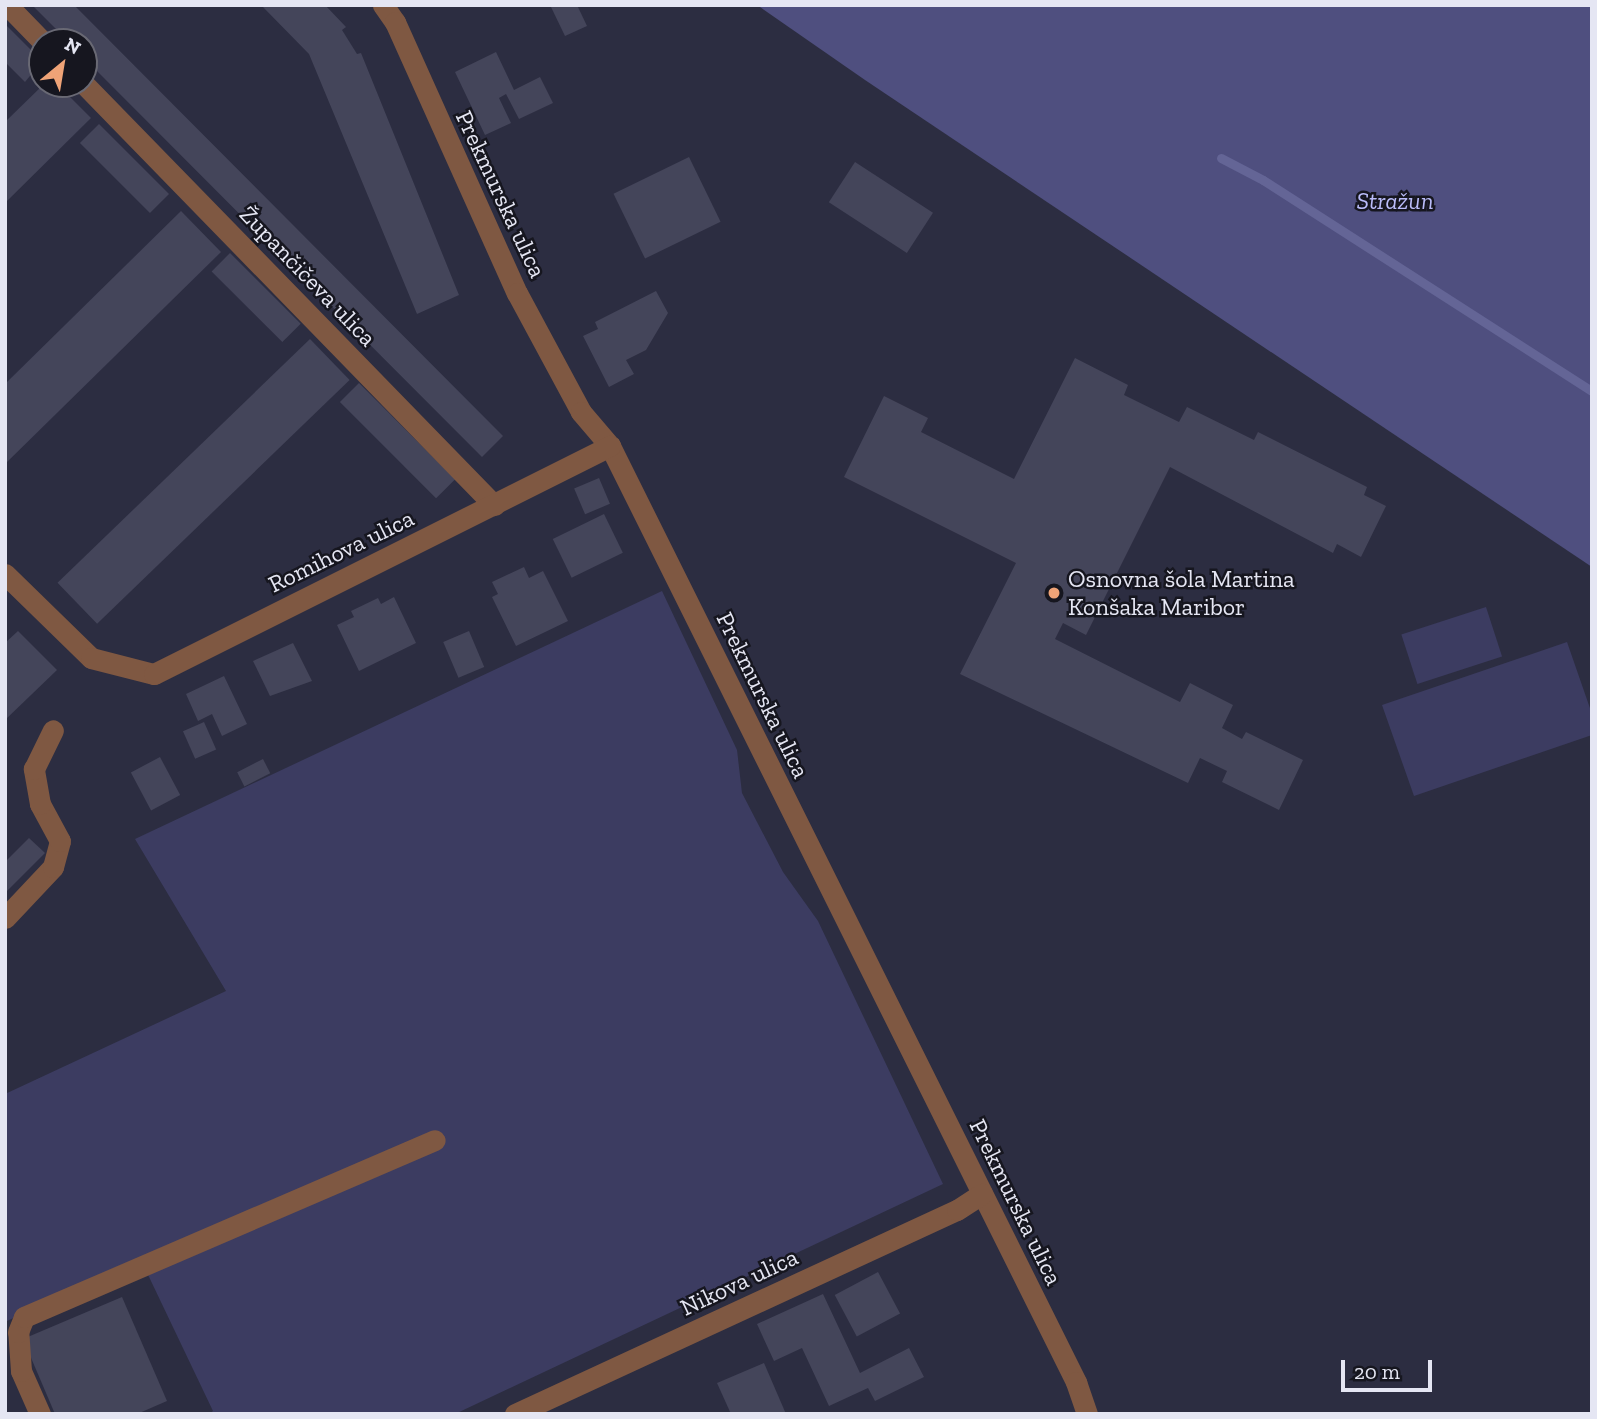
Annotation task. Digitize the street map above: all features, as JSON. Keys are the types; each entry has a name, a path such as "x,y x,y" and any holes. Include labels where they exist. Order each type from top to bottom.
{"street":[{"path":"7,5 29,28"},
{"name":"Prekmurska ulica","path":"383,5 395,22 517,293 581,412 610,446 982,1194 1087,1414"},
{"name":"Župančičeva ulica","path":"98,98 494,505"},
{"name":"Romihova ulica","path":"5,574 91,657 154,674 610,446"},
{"path":"5,918 53,867 60,841 40,804 34,769 53,730"},
{"path":"40,1414 21,1371 18,1332 24,1317 435,1140"},
{"name":"Nikova ulica","path":"514,1414 957,1210 982,1194"}],"shaded area":[{"path":"662,591 737,750 742,793 783,872 818,921 943,1184 455,1414 209,1414 213,1411 140,1258 5,1322 5,1094 226,991 135,839"},
{"path":"1486,607 1502,656 1417,684 1401,635"},
{"path":"1567,642 1592,714 1592,735 1414,796 1382,705"}],"green space":[{"name":"Stražun","path":"757,5 1592,5 1592,567 865,80"}],"building":[{"path":"32,5 74,5 97,28 55,28"},
{"path":"261,5 325,5 346,27 342,30 357,54 361,53 459,295 417,314 309,54"},
{"path":"577,5 587,26 565,36 551,7"},
{"path":"5,24 28,47 28,78 25,82 5,62"},
{"path":"98,29 503,436 482,457 98,72"},
{"path":"496,52 514,90 540,77 553,103 519,119 506,94 499,98 511,123 485,135 455,72"},
{"path":"30,98 71,98 91,118 5,203 5,122"},
{"path":"99,124 169,194 150,213 80,143"},
{"path":"689,157 721,222 645,259 614,194"},
{"path":"855,162 933,213 907,253 829,202"},
{"path":"181,211 221,252 5,464 5,384"},
{"path":"230,253 301,324 282,342 212,271"},
{"path":"656,291 668,313 646,350 626,360 634,374 609,387 583,336 598,329 595,322"},
{"path":"310,339 350,380 97,624 58,583"},
{"name":"Osnovna šola Martina Konšaka Maribor","path":"1075,358 1128,385 1124,395 1179,422 1187,407 1254,440 1258,432 1367,487 1364,495 1386,506 1361,557 1337,544 1333,553 1170,467 1086,635 1063,623 1055,639 1180,702 1190,683 1233,705 1222,728 1242,739 1246,732 1303,760 1279,810 1222,782 1227,771 1200,758 1188,783 960,674 1016,563 844,477 884,396 928,418 921,432 1014,479"},
{"path":"359,383 455,479 436,498 340,402"},
{"path":"599,478 610,504 585,514 574,489"},
{"path":"604,514 623,553 572,578 553,539"},
{"path":"524,567 529,578 543,571 568,621 516,646 492,597 498,594 492,582"},
{"path":"394,597 416,643 359,671 337,625 354,617 351,611 378,598 381,604"},
{"path":"18,631 57,670 5,720 5,643"},
{"path":"469,631 484,667 458,678 443,642"},
{"path":"293,643 312,681 270,696 253,661"},
{"path":"224,676 247,724 222,736 212,714 198,721 186,694"},
{"path":"204,722 216,749 195,759 183,731"},
{"path":"160,757 180,795 151,810 131,772"},
{"path":"263,759 270,773 244,786 237,772"},
{"path":"29,838 45,853 5,893 5,862"},
{"path":"878,1272 900,1313 857,1337 835,1295"},
{"path":"823,1294 860,1373 909,1348 924,1377 875,1401 868,1388 829,1406 802,1348 774,1361 757,1324"},
{"path":"122,1297 167,1401 137,1414 55,1414 23,1339"},
{"path":"764,1363 786,1414 731,1414 717,1383"}],"waterway":[{"path":"1221,158 1263,180 1592,391"}],"place":[{"name":"Osnovna šola Martina Konšaka Maribor","path":"1054,593"}]}
